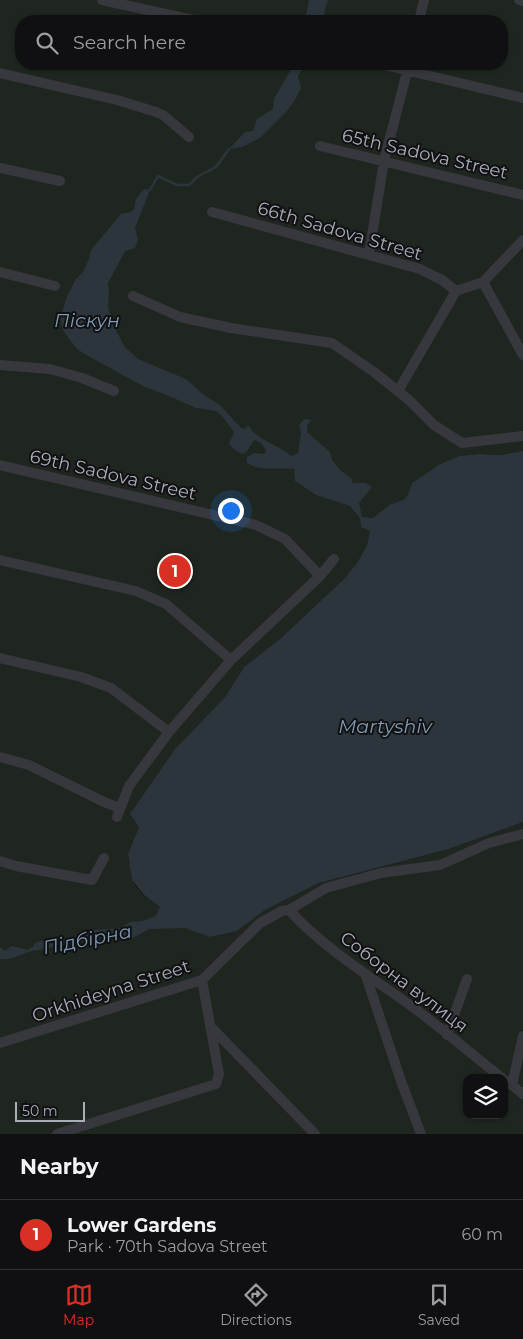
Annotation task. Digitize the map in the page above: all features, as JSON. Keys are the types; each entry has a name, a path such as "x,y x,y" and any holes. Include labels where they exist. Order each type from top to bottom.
{"street":[{"path":"102,0 171,15"},
{"path":"420,15 424,0"},
{"path":"519,0 523,1"},
{"path":"369,254 384,161 407,70"},
{"path":"419,70 523,98"},
{"path":"0,73 117,100 156,112 163,115 189,137"},
{"name":"65th Sadova Street","path":"320,146 523,196"},
{"path":"0,168 60,181"},
{"name":"66th Sadova Street","path":"212,212 420,269 442,280 456,291"},
{"path":"398,391 456,291 483,282 523,240"},
{"path":"0,272 55,286"},
{"path":"483,282 523,355"},
{"path":"134,296 180,317 230,328 332,343 398,391 434,425 462,443 523,436"},
{"path":"0,365 50,369 82,378 114,391"},
{"name":"69th Sadova Street","path":"0,465 256,525 285,539 320,576"},
{"path":"0,757 29,766 104,802 119,813 129,786 169,732 231,660 320,576 334,558"},
{"path":"0,560 136,591 166,604 231,660"},
{"path":"0,658 82,677 110,688 169,732"},
{"name":"Orkhideyna Street","path":"0,1043 202,980 260,924 282,911 289,910 326,888 381,873 440,865 489,843 523,834"},
{"path":"0,861 16,866 92,880 104,858"},
{"name":"Соборна вулиця","path":"289,910 304,926 366,976 404,1001 497,1074"},
{"path":"366,976 400,1081 421,1134"},
{"path":"447,1035 467,979"},
{"path":"57,1134 216,1084 219,1074 202,980"},
{"path":"210,1025 315,1134"},
{"path":"508,1076 523,1036"},
{"name":"Соборна вулиця","path":"508,1083 523,1094"}],"shaded area":[{"path":"0,0 523,0 523,451 499,455 459,456 440,464 412,483 405,499 389,505 373,518 367,545 357,563 344,579 281,638 244,667 225,697 175,749 131,814 139,827 128,854 132,880 144,896 210,937 237,931 265,910 319,883 449,849 523,822 523,1134 0,1134"}],"water":[{"path":"309,0 328,0 324,15 306,15"},
{"path":"291,70 302,70 298,76 301,88 286,112 260,138 242,147 229,149 245,132 253,131 257,119 273,109 274,99"},
{"name":"Martyshiv","path":"145,189 150,190 135,228 138,239 135,248 125,251 108,283 108,307 114,327 125,347 138,359 186,379 204,395 220,405 240,427 245,429 248,425 256,435 291,456 298,453 301,433 299,425 304,419 311,420 307,426 307,432 330,452 332,460 340,470 351,478 353,483 366,483 372,487 359,503 362,517 373,518 389,505 405,499 412,483 440,464 459,456 499,455 523,451 523,822 449,849 319,883 265,910 237,931 210,937 185,928 149,929 133,938 112,935 93,936 86,942 59,944 11,958 0,959 0,947 5,951 12,946 27,950 33,947 35,943 47,939 52,943 72,939 81,931 121,928 130,922 142,921 156,916 160,907 145,896 132,880 128,854 139,827 130,814 175,749 225,697 244,667 281,638 344,579 357,563 367,545 370,531 361,527 360,518 350,506 316,495 295,481 294,469 264,468 247,463 247,457 254,453 265,454 266,450 261,443 254,440 247,451 242,454 235,450 229,444 234,432 216,411 196,408 143,386 77,349 64,332 60,320 67,296 76,279 83,272 91,250 121,214 131,212 135,208 137,198"}],"waterway":[{"path":"150,190 158,176 177,185 189,185 197,177 216,167 229,149"}],"place":[{"name":"Lower Gardens","path":"175,571"}],"water label":[{"name":"Піскун","path":"87,320"},
{"name":"Підбірна","path":"87,939"}]}
